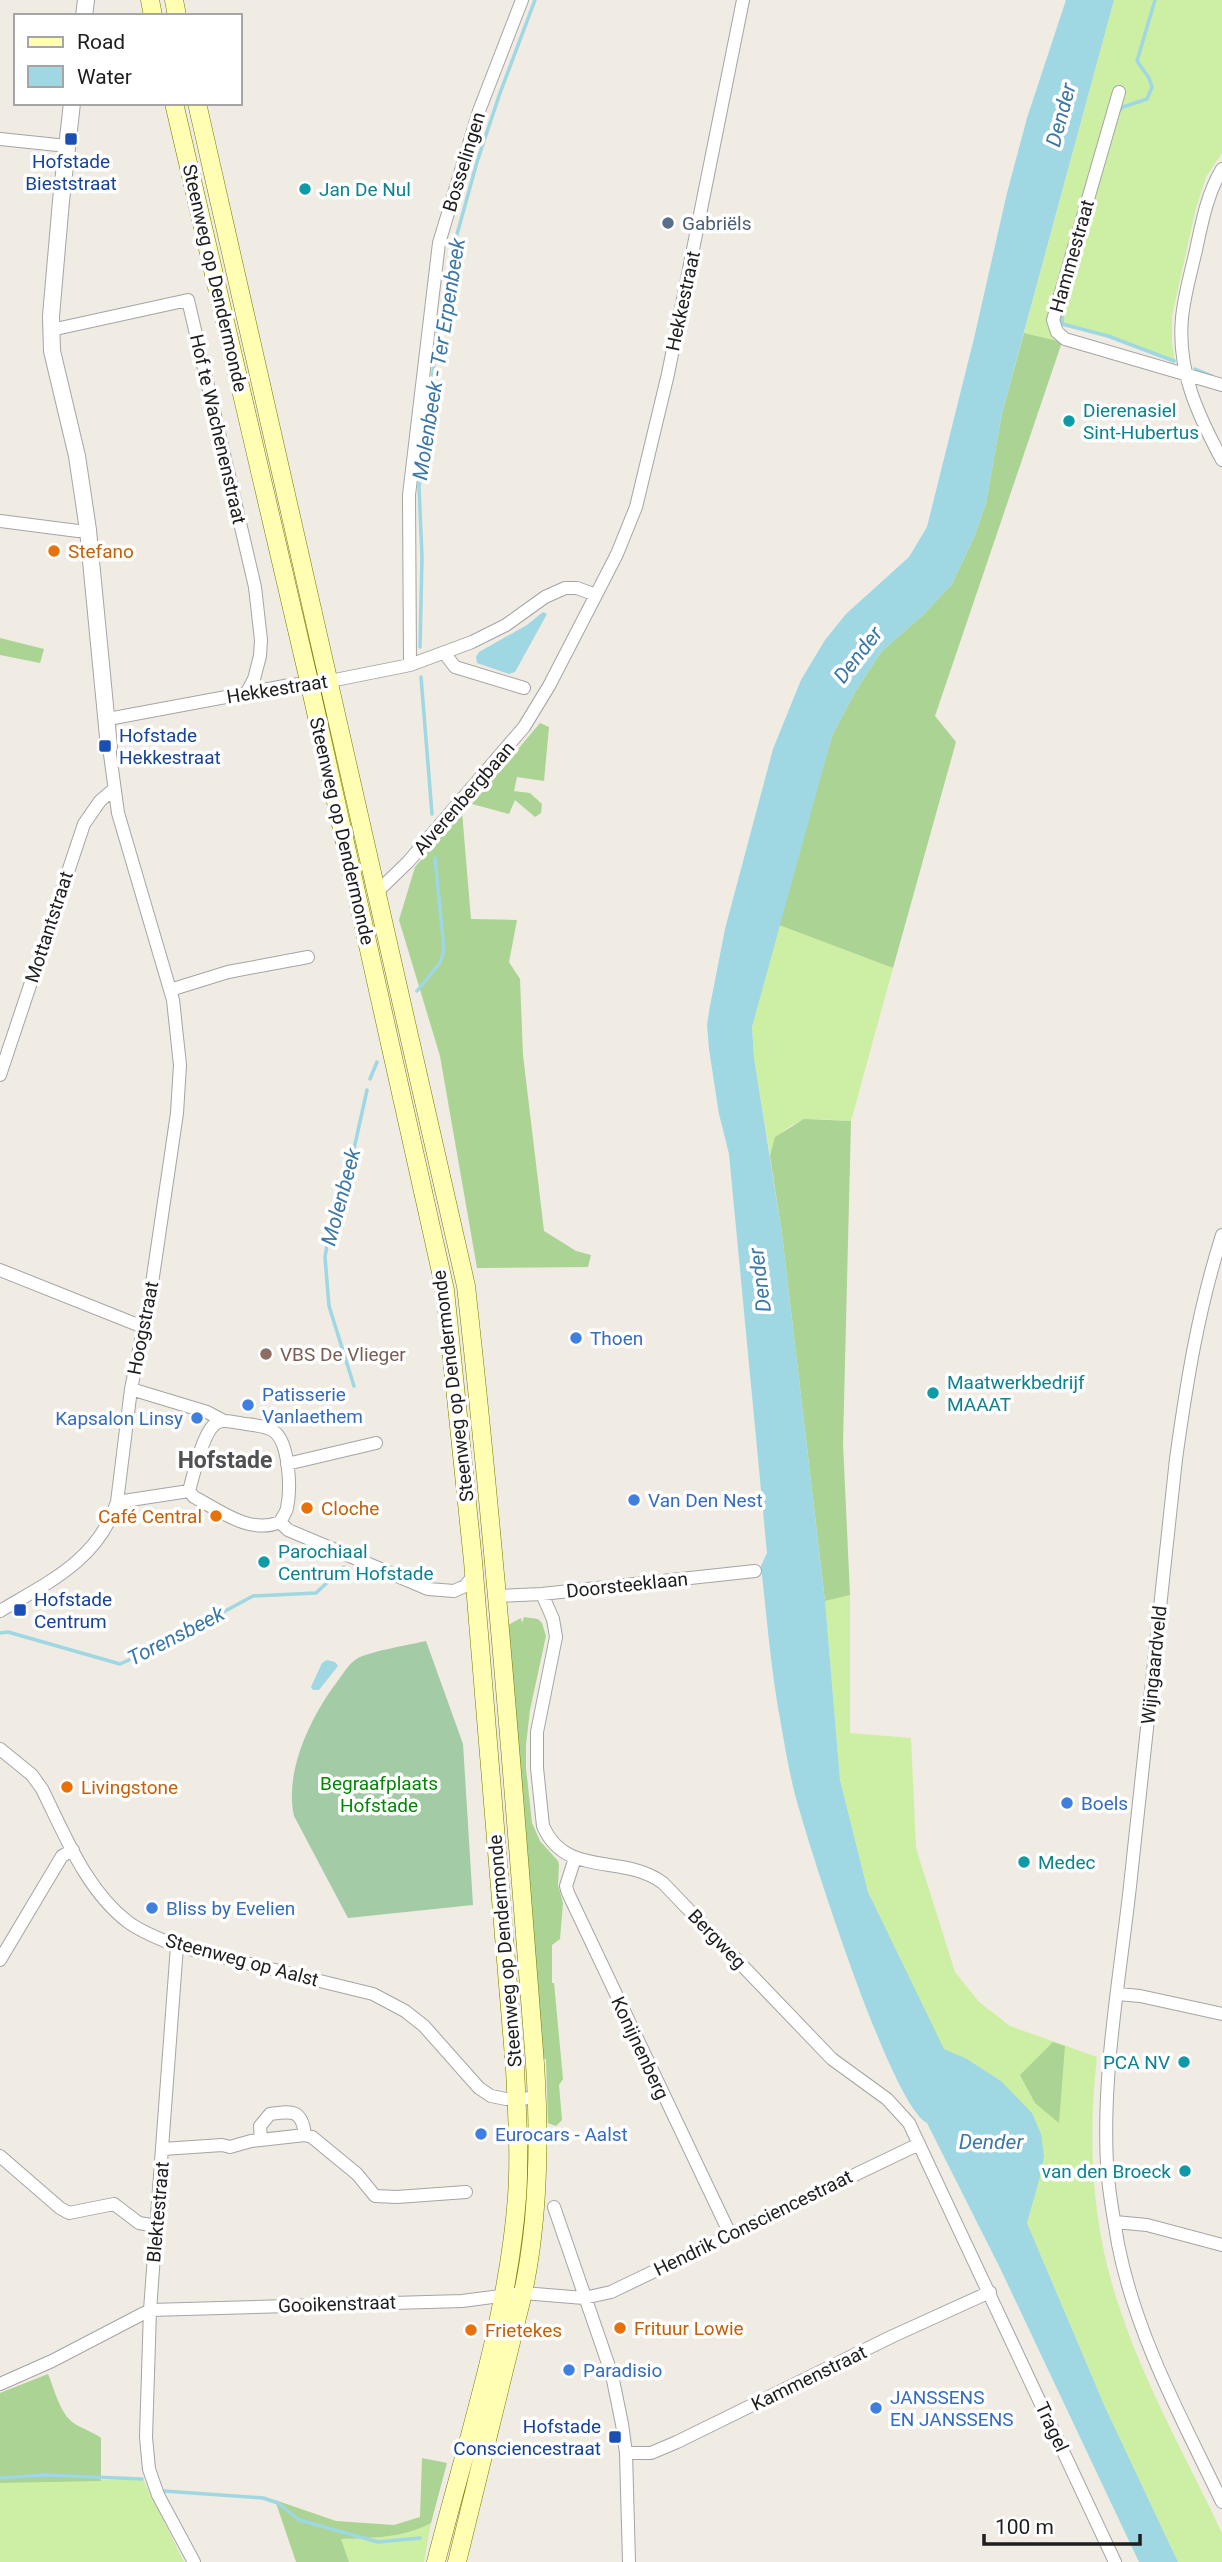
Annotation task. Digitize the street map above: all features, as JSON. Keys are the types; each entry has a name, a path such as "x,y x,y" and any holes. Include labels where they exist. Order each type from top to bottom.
{"main road":[{"name":"Steenweg op Dendermonde","path":"174,105 309,681 445,1290 473,1568 517,2099 517,2197 502,2296 436,2562"},
{"name":"Steenweg op Dendermonde","path":"197,105 466,1286 499,1596 537,2098 537,2198 530,2260 523,2293 457,2562"},
{"path":"473,1568 488,1589 499,1596"},
{"path":"478,1626 483,1602 499,1596"}],"street":[{"name":"Bosselingen","path":"410,665 409,495 439,243 479,111 522,0"},
{"name":"Hekkestraat","path":"542,698 617,554 636,508 668,374 743,0"},
{"name":"Hammestraat","path":"1119,92 1053,320 1057,332 1065,339 1222,385"},
{"path":"72,105 51,330 52,351 76,456 88,530 109,747"},
{"path":"0,139 67,146"},
{"path":"1222,169 1205,210 1182,317 1181,342 1185,374 1194,404 1222,460"},
{"name":"Hof te Wachenenstraat","path":"51,330 188,300 255,587 261,640 260,656 246,694"},
{"path":"0,521 88,530"},
{"name":"Hekkestraat","path":"108,719 410,665 445,654 506,625 545,597 565,587 596,595"},
{"path":"445,654 455,667 524,688"},
{"name":"Alverenbergbaan","path":"378,891 408,862 515,738 542,698"},
{"name":"Hoogstraat","path":"0,1611 64,1572 91,1550 103,1536 117,1502 131,1389 150,1297 177,1114 179,1035 170,990 118,813 109,747"},
{"name":"Mottantstraat","path":"0,1075 83,824 100,801 114,789"},
{"path":"170,990 228,972 308,957"},
{"name":"Wijngaardveld","path":"1222,1235 1204,1293 1188,1374 1118,1994 1107,2116 1107,2165 1126,2278 1150,2349 1222,2502"},
{"path":"0,1270 143,1327"},
{"path":"131,1389 207,1412 224,1421 271,1429 278,1435 288,1464 284,1526"},
{"path":"189,1491 207,1434 215,1423 224,1421"},
{"path":"288,1464 376,1443"},
{"path":"189,1491 194,1497 245,1523 284,1526 428,1589 454,1591 465,1586 473,1568"},
{"path":"117,1502 189,1491"},
{"name":"Doorsteeklaan","path":"499,1596 542,1594 755,1571"},
{"name":"Bergweg","path":"542,1594 553,1619 556,1637 537,1732 537,1768 543,1826 553,1844 575,1858 637,1869 663,1883 832,2059 896,2107 909,2123 990,2292"},
{"name":"Steenweg op Aalst","path":"0,1749 32,1775 95,1887 128,1922 147,1934 177,1946 373,1994 405,2011 424,2026 479,2088 491,2096 537,2098"},
{"path":"0,1960 62,1856 73,1850"},
{"name":"Konijnenberg","path":"575,1858 566,1886 568,1893 730,2234"},
{"name":"Blektestraat","path":"177,1946 150,2310 145,2437 149,2469 163,2507 194,2562"},
{"path":"1118,1994 1140,1996 1222,2014"},
{"path":"261,2140 260,2126 270,2114 291,2112 299,2116 304,2122 305,2135"},
{"path":"163,2149 222,2145 230,2147 305,2135 312,2137 357,2174 375,2196 466,2192"},
{"name":"Hendrik Consciencestraat","path":"584,2298 611,2292 919,2144"},
{"path":"0,2156 69,2213 114,2204 139,2223 157,2226"},
{"path":"554,2207 612,2375 626,2453 629,2562"},
{"path":"1115,2222 1147,2225 1222,2245"},
{"name":"Kammenstraat","path":"626,2453 651,2453 677,2442 893,2336 990,2292"},
{"name":"Tragel","path":"990,2292 1115,2562"},
{"path":"523,2293 584,2298"},
{"name":"Gooikenstraat","path":"150,2310 461,2301 523,2293"},
{"path":"0,2384 52,2361 150,2310"}],"green space":[{"path":"1114,0 1222,0 1222,153 1206,177 1196,208 1172,316 1175,362 1108,336 1063,324 1062,342 1024,333"},
{"path":"1024,333 1062,342 935,716 956,742 893,968 779,925 832,736 855,692 881,652 923,615 952,584 975,535 986,503 1002,413"},
{"path":"0,638 44,649 40,663 0,655"},
{"path":"540,723 549,727 544,781 517,777 514,791 530,793 542,804 541,813 535,817 515,800 509,814 472,804"},
{"path":"462,812 471,919 517,920 509,962 520,979 523,1055 544,1231 576,1251 591,1255 588,1267 477,1268 440,1056 399,920 415,867"},
{"path":"779,925 893,968 851,1121 812,1120 791,1126 776,1142 770,1156 754,1058 752,1027"},
{"path":"804,1119 851,1121 843,1443 850,1595 825,1601 782,1234 770,1156 775,1137"},
{"path":"850,1595 850,1733 911,1738 916,1848 955,1972 979,2002 1010,2026 1097,2057 1092,2122 1094,2188 1104,2252 1132,2343 1222,2533 1222,2562 1178,2562 1105,2407 1027,2223 1034,2198 1001,2081 967,2059 944,2050 868,1892 840,1780 825,1601"},
{"path":"524,1617 538,1619 546,1636 530,1710 526,1745 532,1823 540,1841 558,1861 558,1885 563,1903 560,1939 552,1945 552,1983 563,2079 559,2085 562,2120 556,2126 548,2123 546,2059 541,2059 506,1626 521,1618 522,1623"},
{"name":"Begraafplaats Hofstade","path":"426,1641 463,1744 473,1905 348,1918 294,1816 292,1799 296,1763 318,1711 352,1663 372,1653"},
{"path":"1053,2042 1065,2046 1059,2123 1035,2103 1020,2075"},
{"path":"48,2374 67,2416 101,2438 101,2481 0,2483 0,2393"},
{"path":"422,2458 447,2463 431,2523 398,2534 341,2539 349,2562 296,2562 275,2500 336,2521 394,2525 420,2517"},
{"path":"143,2479 184,2562 0,2562 0,2483"},
{"path":"431,2523 424,2562 349,2562 341,2539 398,2534"}],"water":[{"name":"Dender","path":"1066,0 1114,0 1002,413 986,503 975,535 952,584 923,615 881,652 855,692 832,736 752,1027 754,1058 782,1234 825,1601 840,1780 868,1892 944,2049 967,2059 1001,2081 1032,2113 1041,2134 1044,2156 1027,2223 1105,2407 1178,2562 1139,2562 1000,2268 927,2123 912,2107 894,2074 856,1979 808,1839 789,1768 772,1665 761,1566 767,1553 729,1154 719,1114 707,1025 725,929 773,749 801,680 825,640 846,614 909,557 927,527 1007,193 1027,118"},
{"path":"543,612 547,614 515,672 509,674 477,663 479,652 527,625"},
{"path":"327,1660 338,1666 319,1690 313,1690 311,1687 322,1663"}],"waterway":[{"name":"Molenbeek - Ter Erpenbeek","path":"420,647 422,557 419,487 437,340 456,238 477,162 535,0"},
{"path":"1119,111 1123,107 1147,99 1152,87 1137,61 1155,0"},
{"path":"1063,307 1062,324 1108,336 1174,361"},
{"path":"1195,369 1212,376"},
{"name":"Molenbeek - Ter Erpenbeek","path":"421,677 432,814"},
{"name":"Molenbeek - Ter Erpenbeek","path":"417,991 440,963 444,950 435,858"},
{"name":"Molenbeek","path":"370,1079 377,1062"},
{"name":"Molenbeek","path":"354,1386 329,1306 325,1257 328,1239 344,1194 367,1090"},
{"name":"Torensbeek","path":"0,1633 8,1632 120,1664 164,1644 253,1596 316,1593 344,1567"},
{"path":"0,2478 44,2475 142,2479"},
{"path":"164,2491 263,2498 278,2503 299,2520 378,2542 420,2538"}],"place":[{"name":"Hofstade Bieststraat","path":"71,139"},
{"name":"Jan De Nul","path":"305,189"},
{"name":"Gabriëls","path":"668,223"},
{"name":"Dierenasiel Sint-Hubertus","path":"1069,421"},
{"name":"Stefano","path":"54,551"},
{"name":"Hofstade Hekkestraat","path":"105,746"},
{"name":"Thoen","path":"576,1338"},
{"name":"VBS De Vlieger","path":"266,1354"},
{"name":"Maatwerkbedrijf MAAAT","path":"933,1393"},
{"name":"Patisserie Vanlaethem","path":"248,1405"},
{"name":"Kapsalon Linsy","path":"197,1418"},
{"name":"Van Den Nest","path":"634,1500"},
{"name":"Cloche","path":"307,1508"},
{"name":"Café Central","path":"216,1516"},
{"name":"Parochiaal Centrum Hofstade","path":"264,1562"},
{"name":"Hofstade Centrum","path":"20,1610"},
{"name":"Livingstone","path":"67,1787"},
{"name":"Boels","path":"1067,1803"},
{"name":"Medec","path":"1024,1862"},
{"name":"Bliss by Evelien","path":"152,1908"},
{"name":"PCA NV","path":"1184,2062"},
{"name":"Eurocars - Aalst","path":"481,2134"},
{"name":"van den Broeck","path":"1185,2171"},
{"name":"Frituur Lowie","path":"620,2328"},
{"name":"Frietekes","path":"471,2330"},
{"name":"Paradisio","path":"569,2370"},
{"name":"JANSSENS EN JANSSENS","path":"876,2408"},
{"name":"Hofstade Consciencestraat","path":"615,2437"}],"district":[{"name":"Hofstade","path":"225,1460"}]}
